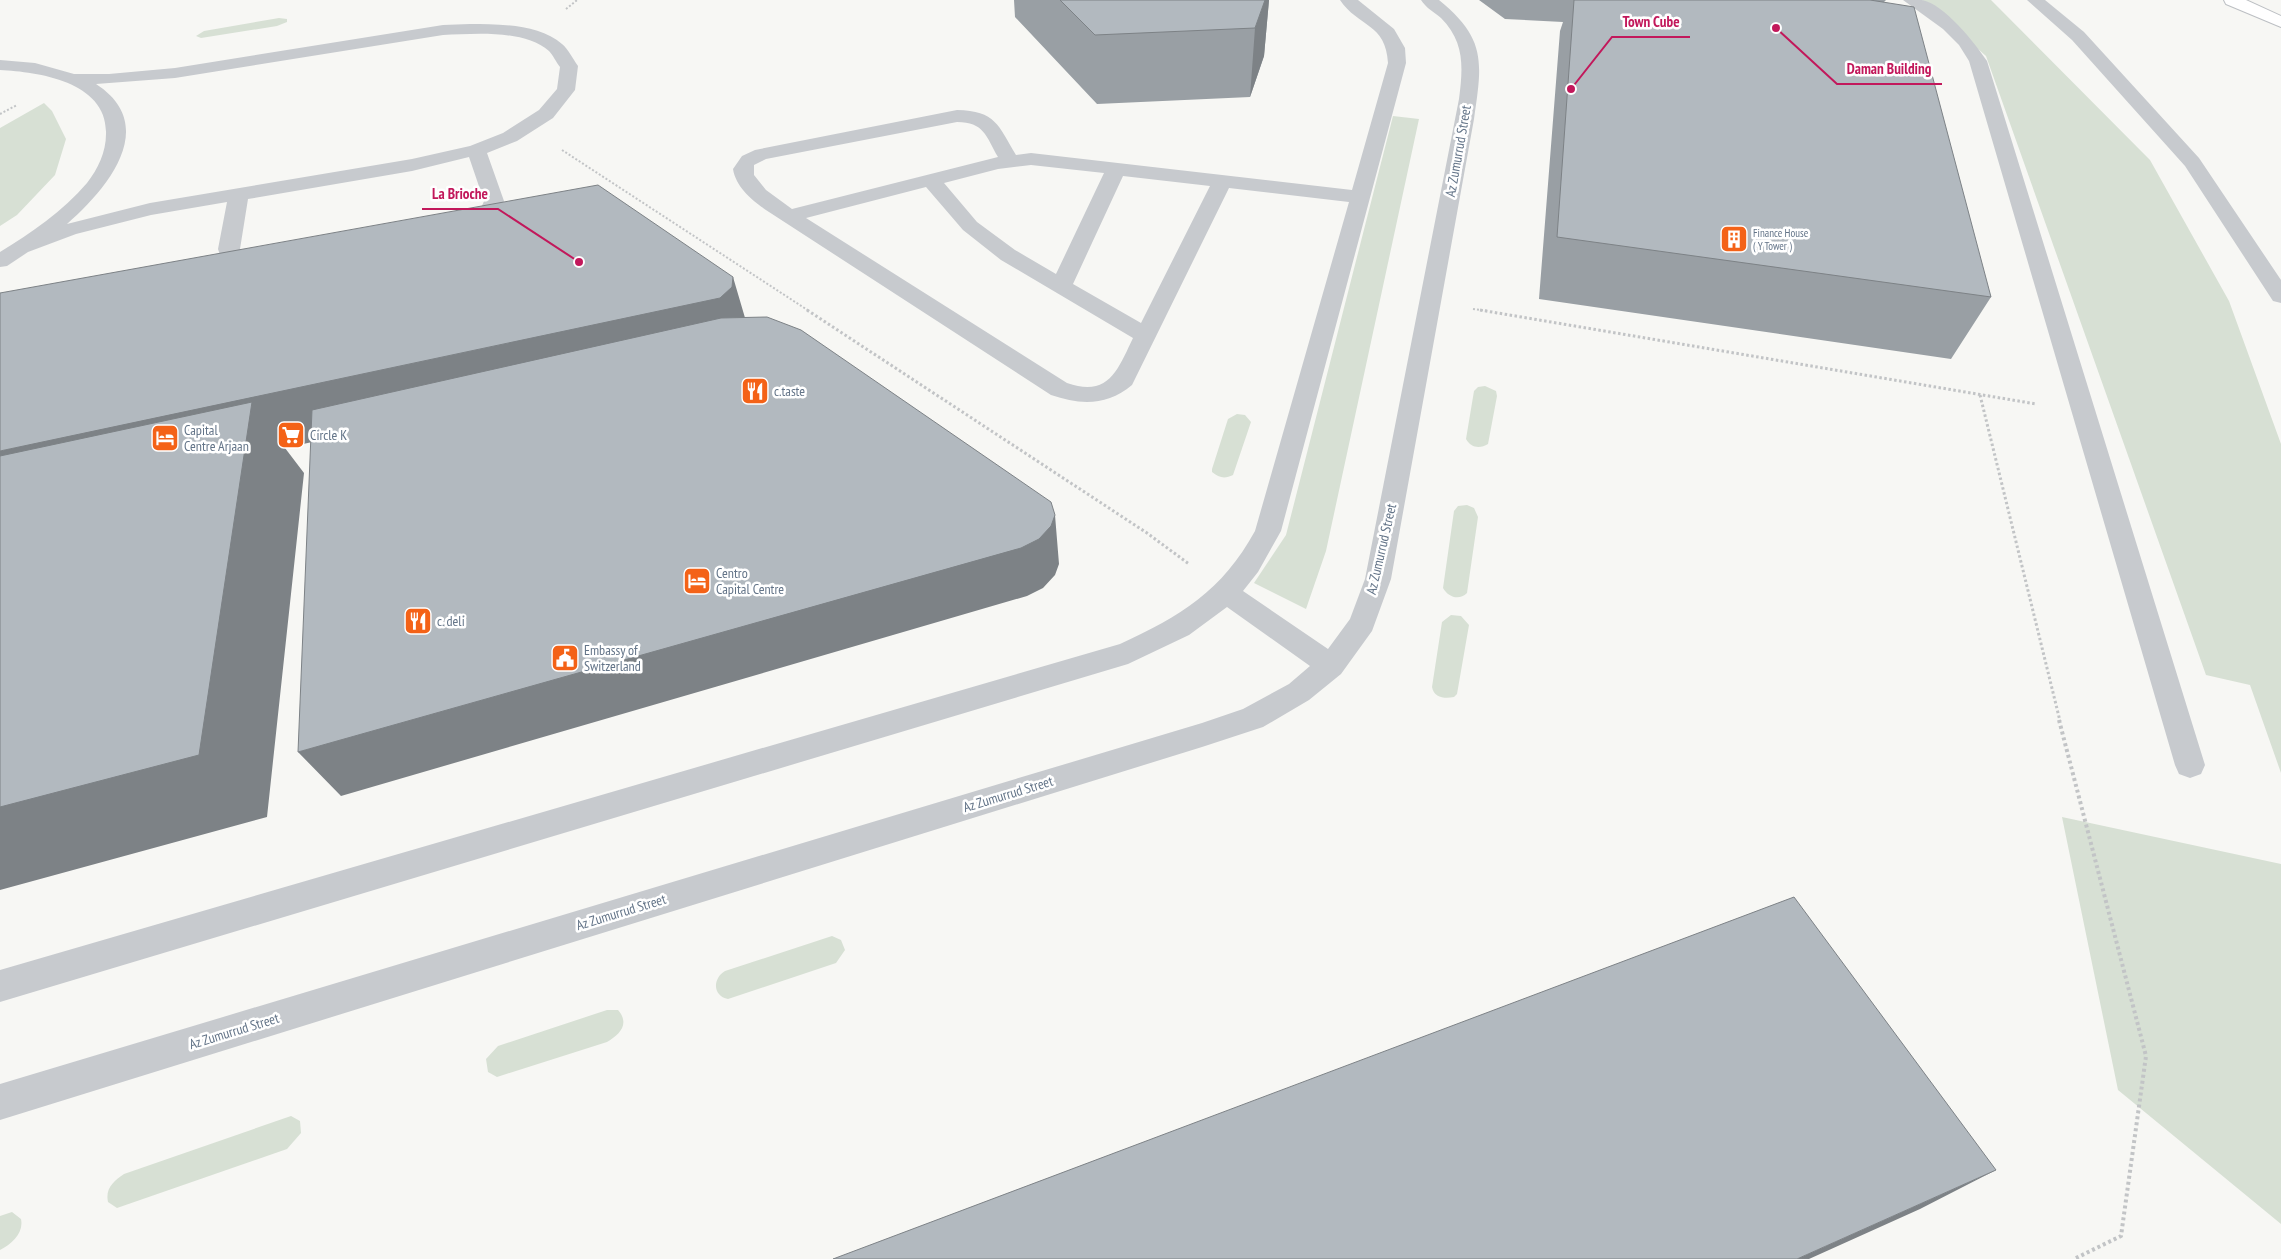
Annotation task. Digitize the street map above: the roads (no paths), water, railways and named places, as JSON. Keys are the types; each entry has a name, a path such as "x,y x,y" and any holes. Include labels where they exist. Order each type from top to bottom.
{"main road":[{"path":"2232,0 2281,22"}],"street":[{"path":"0,986 1128,653 1165,636 1201,614 1225,592 1249,565 1268,531 1396,63 1396,48 1388,33 1348,0"},
{"name":"Az Zumurrud Street","path":"0,1102 1202,735 1253,718 1299,692 1331,666 1362,623 1378,578 1465,119 1473,63 1470,46 1461,30 1449,15 1429,0"},
{"path":"1911,0 1950,25 1968,43 1978,61 2190,765"},
{"path":"2035,0 2078,36 2192,162 2281,296"},
{"path":"24,247 110,219 150,210 412,165 476,150 510,137 546,114 566,90 569,66 555,47 527,34 488,28 426,33 166,74 109,79 74,79"},
{"path":"0,65 40,69 74,79 99,94 114,113 118,136 110,163 88,193 55,224 24,247 0,261"},
{"path":"1009,160 984,120 962,116 773,151 752,158 744,164 742,171 744,179 768,203 1059,389 1072,394 1087,396 1103,394 1115,388 1124,380 1222,181"},
{"path":"444,232 474,224 483,219 492,210 494,201 476,150"},
{"path":"790,216 1009,160 1032,159 1359,197"},
{"path":"1061,286 1116,169"},
{"path":"932,180 970,226 1008,255 1146,336"},
{"path":"239,194 229,249 231,258 237,265 249,268 274,267"},
{"path":"1225,592 1331,666"}],"place":[{"name":"Daman Building","path":"1776,28"},
{"name":"Town Cube","path":"1571,89"},
{"name":"Finance House ( Y Tower )","path":"1734,239"},
{"name":"La Brioche","path":"579,262"},
{"name":"c.taste","path":"755,391"},
{"name":"Circle K","path":"291,435"},
{"name":"Capital Centre Arjaan","path":"165,438"},
{"name":"Centro Capital Centre","path":"697,581"},
{"name":"c. deli","path":"418,621"},
{"name":"Embassy of Switzerland","path":"565,658"}]}
